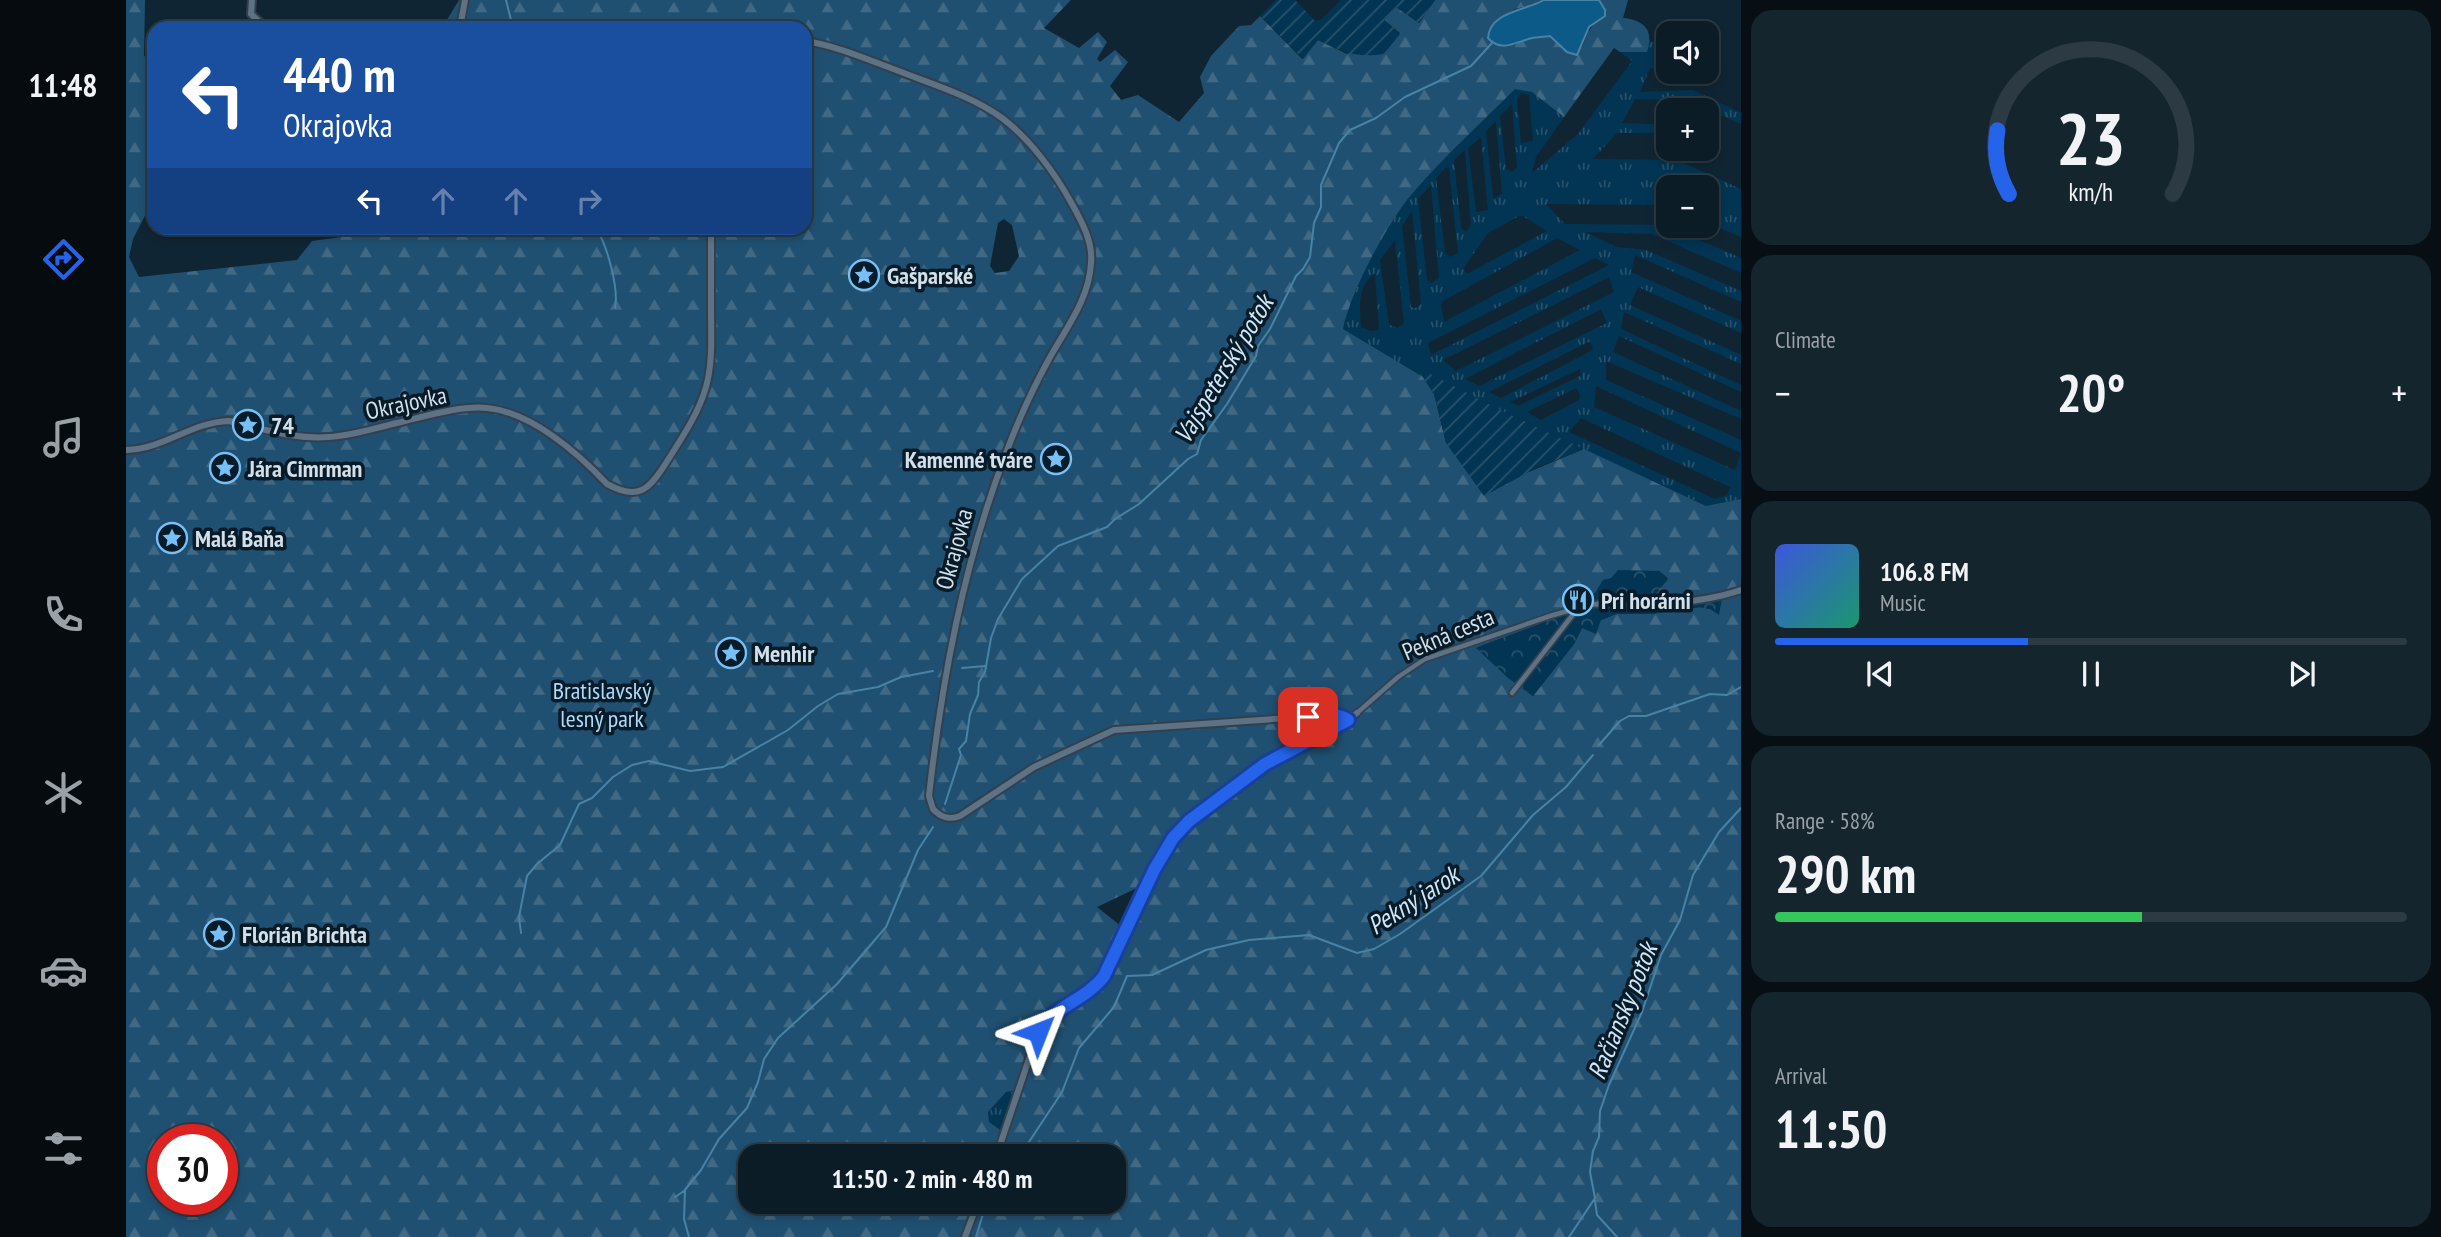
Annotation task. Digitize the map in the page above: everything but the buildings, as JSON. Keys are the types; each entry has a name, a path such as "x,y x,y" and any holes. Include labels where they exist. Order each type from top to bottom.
{"street":[{"path":"252,0 251,14 259,21"},
{"path":"461,21 465,0"},
{"name":"Okrajovka","path":"812,42 856,55 946,89 1003,119 1046,165 1083,224 1090,246 1090,277 1081,306 1032,392 1006,453 973,551 944,675 930,806 941,816 960,816 1034,767 1114,730 1333,715 1348,720"},
{"name":"Okrajovka","path":"126,450 144,449 206,424 218,422 229,421 296,436 321,438 354,434 428,416 489,408 528,422 559,440 593,468 607,484 624,493 639,492 658,477 687,430 706,387 711,339 711,235"},
{"name":"Pekná cesta","path":"1000,1144 1038,1032 1054,1013 1095,986 1104,976 1145,887 1166,849 1197,813 1265,764 1348,720 1398,677 1424,660 1578,607 1599,604 1650,605 1720,596 1741,590"},
{"path":"1512,694 1578,607"},
{"path":"965,1237 974,1214"}],"green space":[{"name":"Bratislavský lesný park","path":"126,0 145,0 147,212 133,239 129,257 139,277 297,260 312,241 356,235 812,235 812,21 446,21 459,0 1071,0 1044,28 1079,48 1098,32 1107,42 1097,59 1100,62 1115,50 1128,62 1110,86 1121,100 1138,95 1179,122 1204,93 1200,77 1211,56 1239,26 1251,25 1260,16 1302,59 1318,40 1347,54 1400,33 1384,20 1396,7 1419,23 1435,0 1544,0 1516,9 1501,19 1488,32 1493,44 1508,46 1534,37 1550,36 1567,52 1577,54 1591,27 1601,19 1602,4 1599,0 1628,0 1623,18 1637,21 1646,28 1649,38 1647,52 1620,52 1614,48 1564,117 1532,92 1515,89 1407,200 1369,262 1343,329 1423,377 1434,394 1446,443 1517,477 1584,449 1706,506 1741,499 1741,1237 126,1237","holes":["1004,219 1012,225 1019,256 1009,271 995,273 990,266 998,223","1659,571 1668,579 1647,604 1722,599 1710,609 1700,607 1651,614 1616,614 1582,628 1574,644 1533,696 1477,648 1532,628 1559,614 1577,595 1587,598 1596,592 1603,580","1141,886 1122,927 1097,907","1017,1090 1003,1136 999,1129 989,1122 988,1112 1006,1092"]},
{"path":"1276,0 1295,0 1315,21 1321,20 1341,0 1435,0 1419,23 1396,7 1385,20 1400,34 1384,54 1350,53 1318,40 1303,59 1260,16"},
{"path":"1656,33 1656,68 1650,68 1640,92 1693,90 1710,98 1635,99 1622,123 1656,124 1656,133 1617,133 1593,159 1679,161 1710,175 1656,175 1656,205 1546,204 1565,224 1656,225 1656,236 1585,232 1617,247 1646,250 1741,291 1741,302 1635,255 1631,272 1741,321 1741,333 1638,287 1630,305 1741,355 1741,364 1624,312 1621,329 1741,385 1741,392 1619,336 1613,352 1741,411 1741,419 1606,361 1606,380 1741,440 1741,453 1741,499 1706,506 1500,410 1426,372 1423,377 1343,330 1360,281 1378,245 1407,200 1432,171 1515,88 1532,92 1564,117 1536,157 1532,173 1578,134 1632,61 1620,52 1647,52 1649,40 1653,43","holes":["1521,93 1529,95 1533,141 1521,143 1517,99","1512,104 1517,168 1512,172 1506,169 1500,116","1496,121 1502,194 1493,199 1486,131","1481,137 1488,210 1476,212 1468,148","1465,150 1471,225 1466,232 1461,228 1454,160","1446,167 1449,168 1458,253 1450,257 1445,253 1436,178","1431,185 1439,278 1432,283 1427,280 1418,199","1412,211 1421,304 1416,308 1411,307 1402,226","1521,215 1547,231 1467,274 1463,269 1488,233","1557,238 1580,250 1444,322 1441,305 1443,301","1395,240 1404,323 1398,328 1389,325 1380,260","1595,258 1609,265 1431,355 1428,343","1375,273 1379,330 1370,331 1361,327 1360,304 1365,285","1609,277 1614,292 1456,371 1443,360","1601,309 1607,323 1479,386 1465,379","1588,342 1591,343 1593,350 1501,398 1489,392","1580,369 1582,375 1518,406 1510,402","1596,386 1741,453 1735,470 1594,407","1576,388 1580,394 1579,400 1541,420 1527,412","1581,418 1730,487 1727,495 1715,499 1569,432"]},
{"path":"1719,102 1741,113 1741,124 1719,114"},
{"path":"1719,179 1741,189 1741,237 1719,228"},
{"path":"1661,238 1695,238 1741,258 1741,273"},
{"path":"1425,371 1584,449 1536,468 1484,496 1446,443 1434,394 1423,377"},
{"path":"1618,570 1659,571 1668,578 1649,603 1705,594 1722,599 1719,615 1700,607 1651,614 1616,614 1601,620 1596,634 1582,628 1574,644 1533,696 1508,678 1476,648 1539,624 1570,607 1577,594 1588,598 1596,592 1603,580 1611,578"},
{"path":"1017,1090 1004,1137 999,1129 989,1122 988,1113 1006,1091"}],"shaded area":[{"path":"1544,0 1599,0 1605,10 1605,16 1589,27 1577,55 1567,52 1550,36 1503,46 1488,38 1490,29 1502,17"}],"waterway":[{"path":"506,0 511,21"},
{"name":"Vajspeterský potok","path":"945,804 961,755 959,749 966,741 970,714 978,695 979,682 985,672 991,638 998,619 1022,579 1058,546 1107,527 1139,504 1197,454 1201,440 1256,356 1258,346 1270,329 1296,276 1310,257 1314,223 1321,207 1321,185 1339,143 1350,130 1376,118 1405,97 1471,66 1492,43"},
{"path":"599,235 611,267 615,308"},
{"path":"962,668 985,666"},
{"path":"521,933 519,917 527,876 560,845 579,804 592,798 613,777 632,765 649,761 690,771 723,767 788,730 838,694 878,687 901,677 933,671"},
{"name":"Pekný jarok","path":"1599,745 1620,721 1629,716 1646,716 1710,694 1727,695 1741,687"},
{"name":"Pekný jarok","path":"1028,1144 1062,1092 1079,1048 1114,1007 1127,976 1152,975 1206,950 1249,940 1309,935 1357,953 1374,949 1400,934 1481,876 1533,815 1566,787 1593,755"},
{"name":"Račiansky potok","path":"1569,1237 1595,1198 1590,1172 1593,1151 1599,1137 1600,1111 1642,1012 1661,955 1680,920 1693,875 1719,832 1741,808"},
{"name":"Vajspeterský potok","path":"675,1197 684,1191 701,1170 719,1139 747,1108 764,1059 778,1038 837,984 886,927 918,850 933,827"},
{"path":"685,1190 684,1219 689,1237"},
{"path":"1595,1201 1597,1215 1617,1237"},
{"name":"Pekný jarok","path":"976,1237 983,1214"}],"place":[{"name":"Gašparské","path":"864,275"},
{"name":"74","path":"248,425"},
{"name":"Kamenné tváre","path":"1056,459"},
{"name":"Jára Cimrman","path":"225,468"},
{"name":"Malá Baňa","path":"172,538"},
{"name":"Pri horárni","path":"1578,600"},
{"name":"Menhir","path":"731,653"},
{"name":"Florián Brichta","path":"219,934"}],"route":[{"path":"1038,1032 1054,1013 1095,986 1104,976 1154,870 1173,838 1189,821 1265,764 1348,720 1333,715 1308,717"}]}
